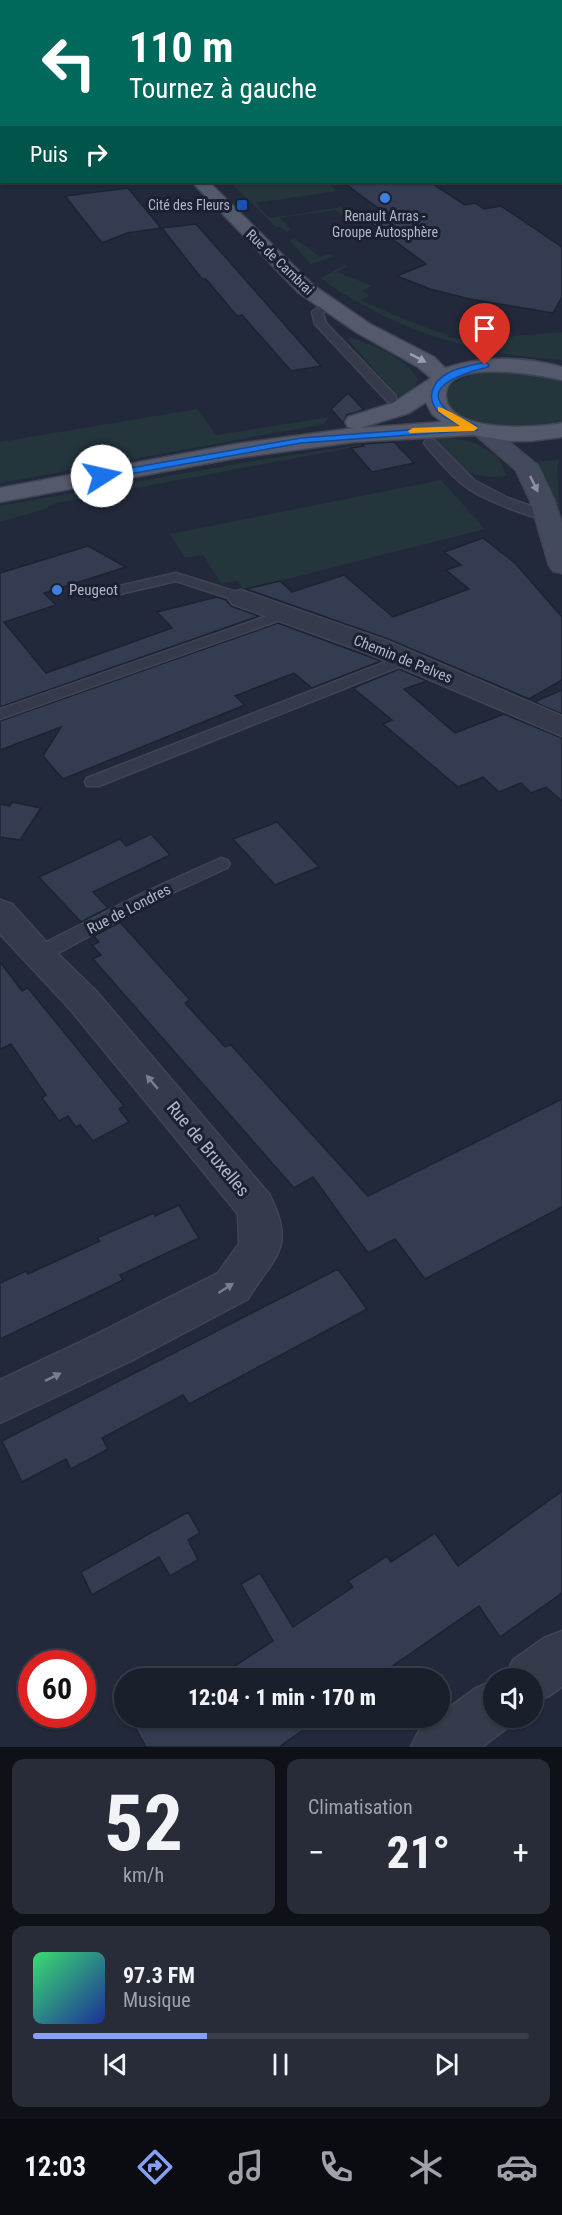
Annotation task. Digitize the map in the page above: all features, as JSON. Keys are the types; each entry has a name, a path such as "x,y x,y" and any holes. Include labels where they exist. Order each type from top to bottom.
{"main road":[{"name":"Rue de Cambrai","path":"201,183 287,272 363,328 426,362 441,382"},
{"name":"Rue de Cambrai","path":"333,308 437,345"},
{"path":"458,352 511,364 556,370"},
{"path":"301,440 400,408 441,382 472,367 511,364"},
{"path":"441,382 435,394 437,404 444,413 478,429 526,466 542,500 562,565"},
{"path":"0,495 301,440 428,429 478,429 528,435 562,430"}],"street":[{"name":"Chemin de Pelves","path":"241,598 406,659 562,727"},
{"name":"Rue de Bruxelles","path":"0,912 38,955 83,999 255,1206 260,1220 260,1250 244,1268 233,1286 115,1347 0,1402"},
{"path":"543,1669 562,1656"},
{"path":"438,1747 483,1714"}],"lane":[{"path":"333,308 317,312 321,324 392,399"},
{"path":"430,443 470,484 503,501 546,516"},
{"path":"120,590 176,577 241,598"},
{"path":"0,714 284,614"},
{"path":"93,782 406,659"},
{"name":"Rue de Londres","path":"38,955 151,896 221,864"}],"shaded area":[{"path":"231,183 328,183 337,191 256,203 270,218 342,207 346,210 341,215 335,210 280,218 291,229 287,232 276,227"},
{"path":"295,239 320,257 330,254 333,257 311,264 289,240"},
{"path":"344,265 348,266 337,272 373,286 362,290 370,296 361,300 449,335 448,337 465,340 467,338 562,332 562,360 483,350 408,327 350,298 321,278"},
{"path":"350,337 388,353 405,364 418,379 414,388 399,397 348,340"},
{"path":"504,370 547,375 562,382 562,424 525,431 505,429 467,420 452,409 447,394 450,387 457,381 477,374"},
{"path":"197,409 216,435 329,417 324,424 0,483 0,442"},
{"path":"440,435 475,443 497,456 507,476 484,476 464,470 447,459 430,443"},
{"path":"398,439 56,503 42,510 0,522 0,506 253,461"},
{"path":"560,460 557,466 562,545 532,462"},
{"path":"441,480 485,529 244,590 238,581 221,583 203,555 185,558 170,534"}],"building":[{"path":"344,183 432,183 465,205 475,203 484,209 501,206 562,247 562,297 553,313 470,299 430,289 397,276 426,264 364,218 386,214"},
{"path":"128,188 161,228 127,233 102,243 65,196"},
{"path":"196,224 321,366 291,371 242,315 237,316 206,279 202,279 162,228"},
{"path":"348,393 364,410 347,415 343,423 331,409"},
{"path":"394,442 414,463 372,472 351,448 364,446 362,444"},
{"path":"483,538 515,563 562,617 562,680 529,699 388,639 246,589 280,581 292,592 344,575 393,617 469,589 446,570 461,565 444,552"},
{"path":"88,546 126,567 44,593 56,605 4,622 46,673 172,628 157,612 217,597 226,600 231,606 259,616 0,707 0,573"},
{"path":"278,623 381,661 312,688 294,673 235,696 245,705 63,779 43,756 61,727 0,750 0,721"},
{"path":"399,669 427,681 404,689 455,733 504,714 562,738 562,801 546,787 531,793 521,783 499,792 483,777 458,787 383,724 392,720 353,688"},
{"path":"562,690 562,714 534,702"},
{"path":"12,802 41,808 20,840 0,837 0,804 10,806"},
{"path":"277,822 319,867 275,885 233,839"},
{"path":"151,834 170,855 93,892 108,908 81,922 39,877 120,839 126,846"},
{"path":"120,922 190,1000 185,1003 225,1047 231,1045 368,1196 562,1099 562,1207 425,1279 395,1239 368,1253 313,1177 294,1188 93,959 101,955 92,945 99,942 94,936"},
{"path":"0,962 22,991 28,988 124,1106 119,1109 129,1122 93,1141 80,1125 76,1127 68,1116 59,1121 42,1098 46,1095 11,1044 0,1049"},
{"path":"179,1205 199,1238 120,1275 123,1280 0,1339 0,1283 26,1271 28,1274 100,1241 97,1238 154,1213 155,1216"},
{"path":"338,1269 367,1309 189,1404 183,1395 102,1438 108,1449 71,1469 66,1459 22,1482 2,1441"},
{"path":"562,1491 562,1593 500,1637 479,1606 389,1668 231,1668 273,1641 241,1584 260,1573 293,1627 353,1587 348,1581 387,1556 391,1562 435,1533 458,1566"},
{"path":"188,1512 200,1533 188,1540 198,1560 170,1576 159,1557 92,1595 81,1572"},
{"path":"136,1728 306,1728 279,1747 146,1747"}],"slow traffic":[{"path":"413,431 474,428 457,421 444,413 442,409"}],"place":[{"name":"Renault Arras - Groupe Autosphère","path":"385,198"},
{"name":"Cité des Fleurs","path":"242,205"},
{"name":"Peugeot","path":"57,590"}],"route":[{"path":"102,476 301,440 428,429 474,428 444,413 437,404 435,394 438,385 452,374 485,365"}]}
